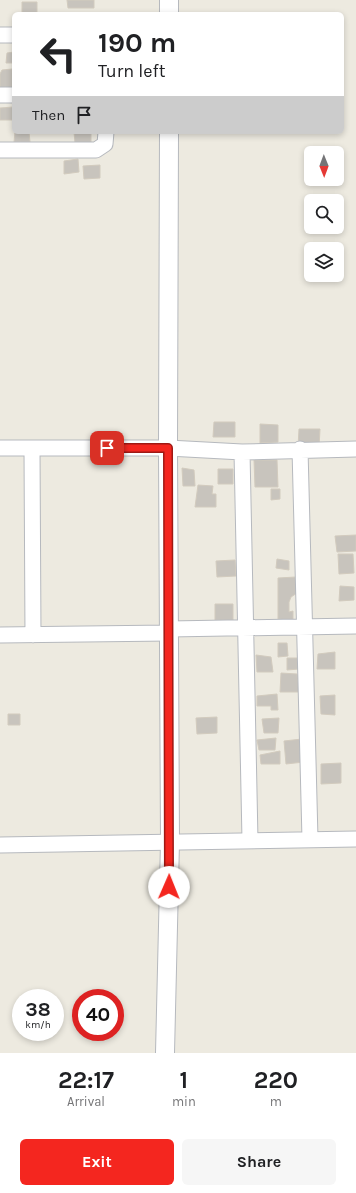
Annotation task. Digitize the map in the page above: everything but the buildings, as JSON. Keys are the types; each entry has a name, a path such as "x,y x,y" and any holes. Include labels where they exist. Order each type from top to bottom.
{"street":[{"path":"169,0 169,12"},
{"path":"0,35 12,35"},
{"path":"0,95 12,95"},
{"path":"0,150 96,150 105,144 106,134"},
{"path":"165,1053 170,842 168,134"},
{"path":"0,448 168,448 242,452 356,449"},
{"path":"32,449 32,635"},
{"path":"300,450 310,839"},
{"path":"242,452 250,840"},
{"path":"0,635 356,626"},
{"path":"0,845 356,839"}],"route":[{"path":"107,448 168,448 169,887"}]}
